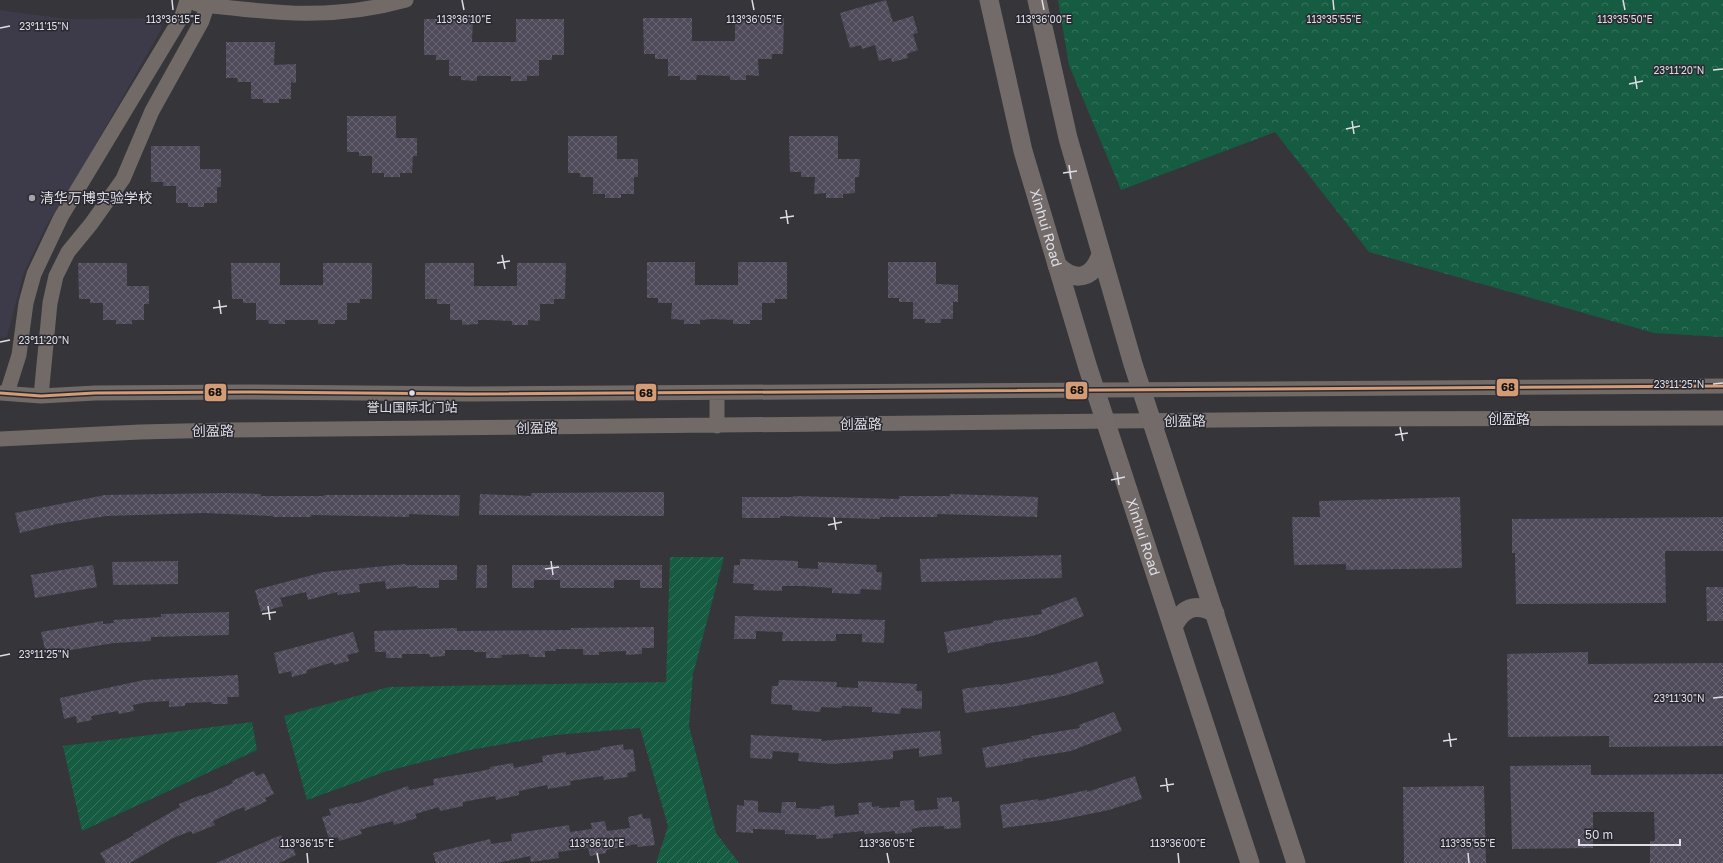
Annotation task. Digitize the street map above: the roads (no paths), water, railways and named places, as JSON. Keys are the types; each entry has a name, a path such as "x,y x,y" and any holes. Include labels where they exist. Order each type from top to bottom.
{"main road":[{"name":"Xinhui Road","path":"989,0 1023,151 1057,265 1095,390 1250,863"},
{"path":"1037,0 1068,138 1101,254 1142,390 1296,863"},
{"path":"1057,265 1066,273 1077,276 1089,274 1098,266 1101,254"},
{"path":"1172,627 1177,618 1185,610 1195,607 1205,608 1214,613"}],"street":[{"path":"406,0 364,10 315,14 270,13 187,1 182,16 61,217 34,274 26,303 19,355 4,393 41,396 95,393 236,392 469,394 717,393 1723,386"},
{"path":"41,396 50,303 56,276 68,252 91,224 123,179 152,111 202,21 208,3"},
{"path":"717,393 717,426"},
{"name":"创盈路","path":"0,439 140,432 217,431 1152,421 1723,418"}],"place":[{"name":"清华万博实验学校","path":"32,198"},
{"name":"誉山国际北门站","path":"412,393"}]}
